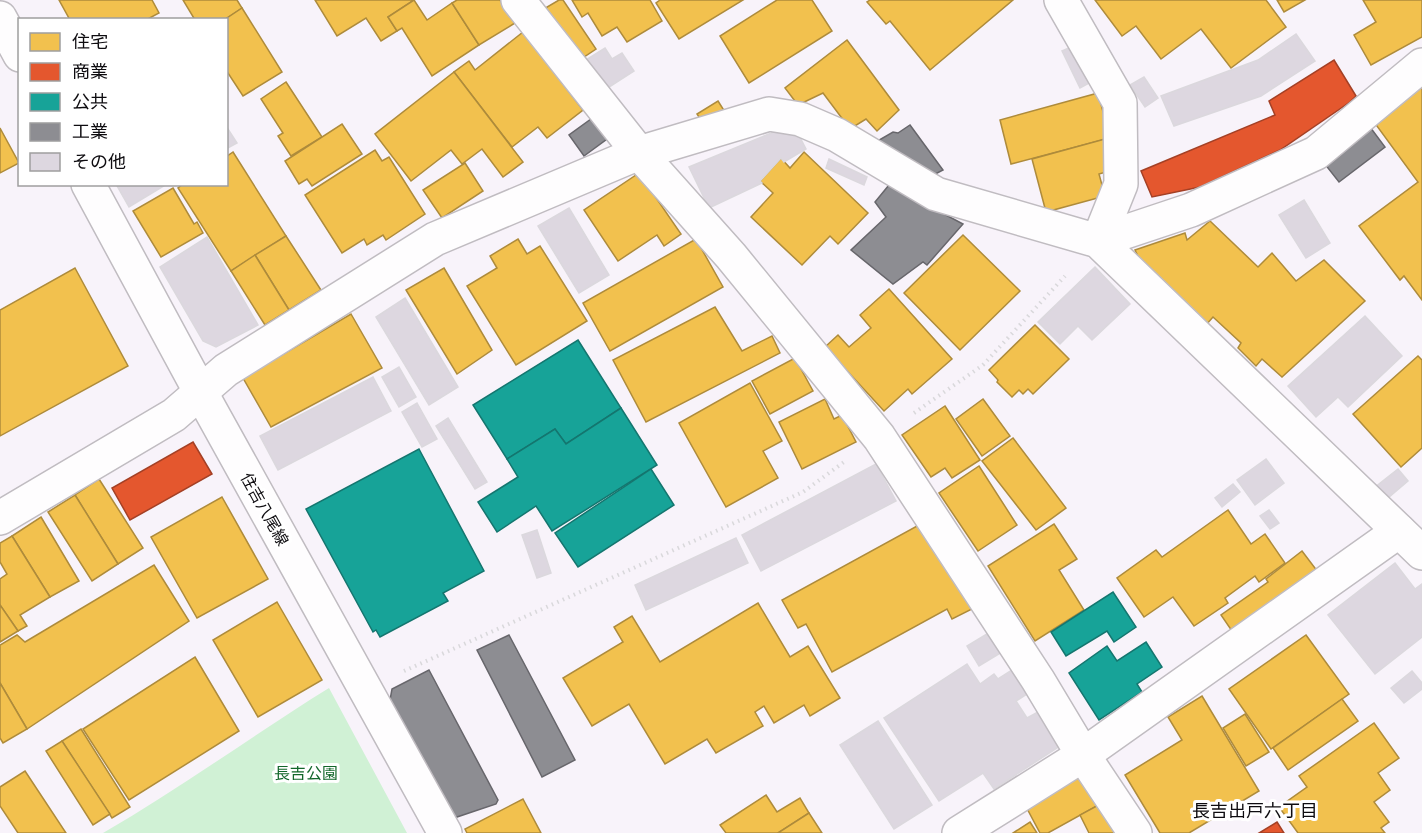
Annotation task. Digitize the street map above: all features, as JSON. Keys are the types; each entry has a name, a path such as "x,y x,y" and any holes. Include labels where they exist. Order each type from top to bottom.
{"street":[{"path":"518,0 639,153 731,256 879,437 1135,833"},
{"path":"1061,0 1120,103 1121,184 1098,241"},
{"path":"0,18 18,51"},
{"path":"1098,241 1191,210 1316,153 1422,64"},
{"path":"0,518 174,415 226,370 435,239 639,153 769,114 800,119 837,135 936,194 1098,241 1422,553"},
{"name":"住吉八尾線","path":"89,186 445,833"},
{"path":"958,833 1083,755 1399,531"}],"path":[{"path":"365,689 803,492 983,365 1098,241"}],"green space":[{"name":"長吉公園","path":"329,688 407,833 103,833 161,798"}],"building: 住宅":[{"path":"59,0 152,0 159,13 150,18 69,18"},
{"path":"183,0 237,0 242,8 227,18 194,18"},
{"path":"315,0 414,0 388,17 397,31 381,41 366,18 337,36"},
{"path":"414,0 427,20 452,3 479,45 432,76 402,28 397,31 388,17"},
{"path":"457,0 500,0 515,23 479,45 452,3"},
{"path":"563,0 596,49 575,63 537,13"},
{"path":"572,0 650,0 662,21 627,42 617,27 602,36 588,13 582,17"},
{"path":"660,0 743,0 679,39 656,3"},
{"path":"777,0 812,0 832,31 749,83 720,36"},
{"path":"870,0 1013,0 930,70 890,21 886,24 867,2"},
{"path":"1095,0 1266,0 1286,27 1231,68 1201,29 1161,59 1136,26 1122,36"},
{"path":"1277,0 1305,0 1284,12"},
{"path":"1363,0 1422,0 1422,37 1371,65 1354,35 1376,22"},
{"path":"242,8 282,72 243,96 228,73 227,18"},
{"path":"523,32 583,110 547,138 538,127 512,147 454,72 469,61 475,70"},
{"path":"847,40 899,110 877,131 866,119 850,129 823,93 798,105 785,88"},
{"path":"454,72 523,162 503,177 482,149 462,164 451,150 411,181 375,134"},
{"path":"286,82 322,137 291,156 278,136 283,133 261,99"},
{"path":"1422,86 1422,300 1404,276 1400,280 1359,226 1418,182 1374,122"},
{"path":"1098,93 1110,138 1011,164 1000,120"},
{"path":"718,101 725,112 705,126 697,114"},
{"path":"342,124 362,154 312,186 307,179 299,184 285,161"},
{"path":"0,128 18,164 0,173"},
{"path":"1105,139 1113,170 1099,174 1105,196 1046,212 1032,159"},
{"path":"375,150 382,161 389,157 425,214 386,240 383,235 367,245 364,239 342,253 305,195"},
{"path":"233,152 286,236 231,271 178,188 180,186 228,186 228,156"},
{"path":"804,152 868,213 838,244 830,236 802,265 751,217 773,193 760,181 781,158 790,168"},
{"path":"465,163 483,191 442,218 423,190"},
{"path":"639,173 681,234 664,246 657,235 618,261 584,210"},
{"path":"173,188 194,224 197,222 203,233 161,257 133,211"},
{"path":"1210,221 1258,267 1272,253 1296,281 1324,260 1365,301 1282,377 1262,359 1256,366 1238,348 1241,343 1213,317 1206,325 1144,269 1135,250 1185,233 1187,240"},
{"path":"963,235 1020,291 960,350 904,293"},
{"path":"286,236 321,290 289,310 255,255"},
{"path":"518,239 527,254 540,246 587,321 516,365 467,286 497,268 490,256"},
{"path":"696,239 723,287 610,351 583,303"},
{"path":"255,255 289,310 265,325 231,271"},
{"path":"75,268 128,366 0,436 0,310"},
{"path":"444,268 492,350 457,374 406,290"},
{"path":"889,289 952,359 912,394 908,389 884,411 825,347 838,335 849,347 871,328 860,315"},
{"path":"715,307 742,351 772,336 780,353 646,422 613,360"},
{"path":"351,314 382,368 271,427 243,378"},
{"path":"1035,325 1069,359 1033,394 1028,389 1023,394 1019,390 1012,397 989,370"},
{"path":"1418,356 1422,360 1422,448 1401,467 1353,414"},
{"path":"795,358 813,391 770,414 752,381"},
{"path":"750,383 782,441 763,451 778,478 726,507 679,423"},
{"path":"825,399 834,419 842,415 856,442 802,469 779,422"},
{"path":"983,399 1010,436 982,456 956,419"},
{"path":"945,406 980,460 952,478 945,468 931,477 902,435"},
{"path":"1013,438 1066,508 1036,530 982,461"},
{"path":"979,466 1017,525 978,551 939,493"},
{"path":"99,479 143,548 118,564 75,495"},
{"path":"75,495 118,564 92,581 48,512"},
{"path":"222,497 268,579 197,618 151,537"},
{"path":"1228,510 1251,544 1265,534 1285,563 1259,582 1255,576 1225,598 1228,603 1194,626 1173,597 1144,617 1117,578 1156,550 1162,557"},
{"path":"41,517 79,581 50,597 12,536"},
{"path":"928,520 976,607 952,619 947,609 832,672 806,624 798,628 782,600"},
{"path":"1054,524 1077,559 1059,570 1084,610 1035,641 988,566"},
{"path":"12,536 50,597 20,615 27,626 18,631 0,605 0,579 7,574 0,562 0,543"},
{"path":"1302,551 1318,572 1234,634 1221,615 1268,582 1266,579"},
{"path":"154,565 189,621 27,729 0,683 0,645 17,635 25,642"},
{"path":"277,602 322,680 258,717 213,640"},
{"path":"758,603 790,657 808,646 840,698 810,716 804,705 774,723 764,706 755,712 763,726 716,753 707,739 665,764 629,704 592,726 563,678 623,642 614,627 632,616 660,662"},
{"path":"0,605 18,631 0,642"},
{"path":"1306,635 1349,694 1271,749 1229,689"},
{"path":"195,657 239,731 129,800 83,729"},
{"path":"0,683 27,729 3,743 0,738"},
{"path":"1202,696 1259,791 1189,833 1160,833 1125,775 1182,740 1168,717"},
{"path":"1342,699 1358,721 1288,770 1273,748"},
{"path":"1245,714 1269,752 1246,766 1223,728"},
{"path":"1374,723 1399,758 1378,773 1390,790 1374,802 1389,822 1381,828 1385,833 1298,833 1279,807 1307,787 1299,776"},
{"path":"81,729 130,807 112,818 62,741"},
{"path":"62,741 110,814 93,825 46,751"},
{"path":"1085,766 1104,802 1048,833 1040,833 1023,801"},
{"path":"25,771 66,833 18,833 0,806 0,787"},
{"path":"766,795 777,812 800,798 809,813 778,833 726,833 720,825"},
{"path":"523,799 541,833 467,833 465,829"},
{"path":"1104,802 1116,833 1089,833 1080,815"},
{"path":"809,813 822,833 778,833"},
{"path":"1030,822 1037,833 1013,833"}],"building: 商業":[{"path":"1334,60 1356,96 1350,102 1280,150 1200,187 1152,197 1141,171 1275,115 1269,101"},
{"path":"193,442 212,474 130,520 112,488"},
{"path":"1277,822 1284,833 1259,833"}],"building: 公共":[{"path":"578,340 621,408 566,444 555,429 507,459 473,405"},
{"path":"621,408 657,465 552,531 536,506 497,532 478,502 518,477 507,459 555,429 566,444"},
{"path":"419,449 484,571 443,593 448,601 380,637 376,630 373,632 306,509"},
{"path":"651,469 674,505 578,567 555,533"},
{"path":"1113,592 1136,627 1114,642 1107,631 1066,656 1051,632"},
{"path":"1146,642 1162,667 1137,684 1142,692 1099,720 1069,673 1107,646 1117,661"}],"building: 工業":[{"path":"591,119 607,139 584,156 569,135"},
{"path":"910,125 943,170 928,178 874,143"},
{"path":"1370,127 1385,147 1339,182 1324,163"},
{"path":"889,185 963,224 927,265 923,262 893,284 851,250 886,217 875,202"},
{"path":"509,635 575,760 542,777 477,650"},
{"path":"429,670 498,800 496,804 454,818 390,700 392,689"}],"building: その他":[{"path":"1296,34 1315,61 1261,96 1174,126 1161,96 1258,60"},
{"path":"1076,45 1093,81 1080,88 1062,51"},
{"path":"605,48 612,59 622,53 634,71 600,93 581,63"},
{"path":"1144,77 1158,98 1145,107 1130,85"},
{"path":"793,124 806,149 784,162 781,158 760,181 762,183 709,208 689,167"},
{"path":"228,129 237,143 228,148"},
{"path":"829,159 867,177 864,185 826,168"},
{"path":"117,186 164,186 129,207"},
{"path":"1304,200 1330,243 1306,258 1279,215"},
{"path":"569,208 609,275 579,293 538,226"},
{"path":"207,237 258,325 216,347 203,341 160,267"},
{"path":"1095,267 1130,304 1092,340 1078,326 1060,344 1038,322"},
{"path":"405,298 458,387 429,405 376,317"},
{"path":"1365,316 1402,356 1348,407 1338,397 1316,417 1288,386"},
{"path":"399,367 416,397 399,407 382,377"},
{"path":"373,377 391,411 278,470 260,436"},
{"path":"417,403 437,439 422,447 402,412"},
{"path":"448,418 487,482 475,489 436,426"},
{"path":"1266,459 1284,483 1255,505 1237,480"},
{"path":"876,464 896,501 761,571 742,535"},
{"path":"1398,469 1408,481 1381,504 1370,491"},
{"path":"1233,484 1240,492 1222,507 1215,498"},
{"path":"1269,510 1279,523 1270,529 1260,516"},
{"path":"537,530 551,573 537,578 522,535"},
{"path":"736,538 748,563 646,610 635,585"},
{"path":"1395,563 1415,589 1422,584 1422,637 1375,674 1328,615"},
{"path":"1000,626 1012,646 979,666 967,646"},
{"path":"1023,663 1038,687 1016,701 1027,718 1038,712 1060,746 994,789 983,773 939,801 884,718 967,664 980,684 994,674 998,679"},
{"path":"1412,671 1422,683 1422,689 1404,703 1391,688"},
{"path":"878,721 932,805 894,829 840,745"}],"district":[{"name":"長吉出戸六丁目","path":"1255,810"}]}
